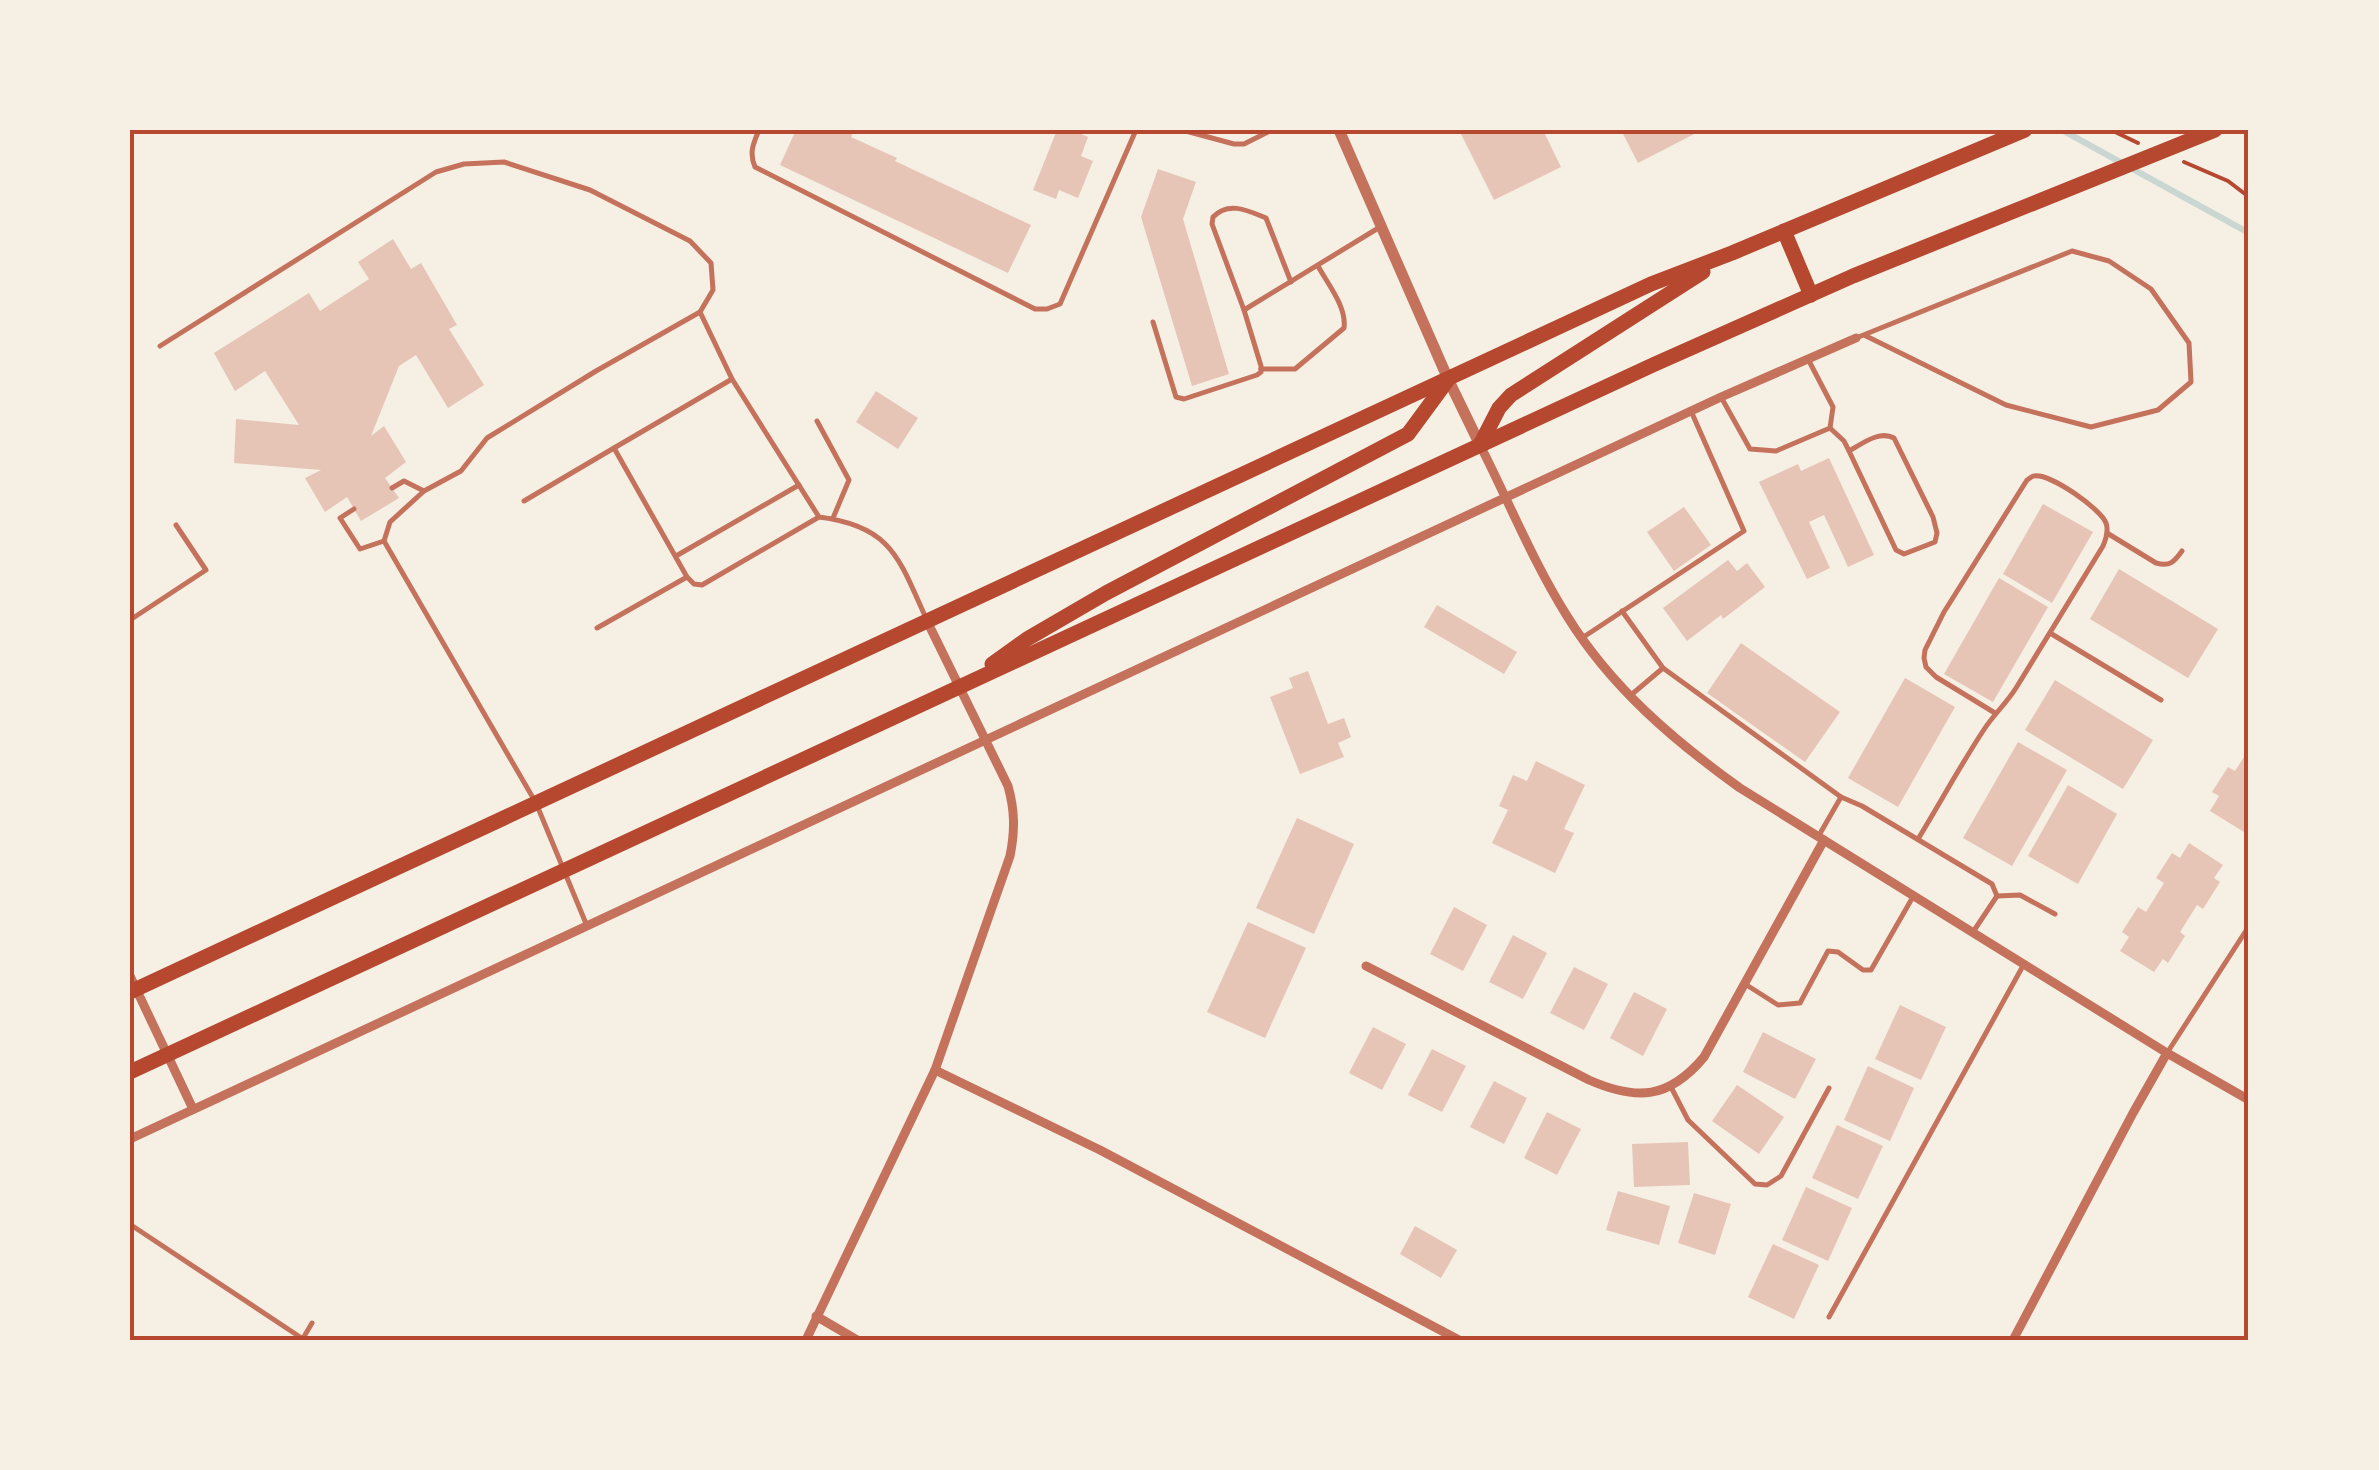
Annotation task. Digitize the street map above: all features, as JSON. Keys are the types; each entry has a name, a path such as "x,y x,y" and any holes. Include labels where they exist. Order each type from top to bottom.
{"main road":[{"path":"132,985 536,803 1652,284 2024,130"},
{"path":"130,1072 1811,295 2215,130"},
{"path":"1784,231 1811,295"},
{"path":"1480,445 1510,395 1732,254"},
{"path":"960,687 1026,639 1106,593 1408,434 1448,379"}],"street":[{"path":"1339,130 1504,498 1582,638 1630,696 1696,757 1740,788 2249,1100"},
{"path":"130,1139 1721,397 1860,336"},
{"path":"806,1340 935,1070 1010,856 1015,830 1008,786 927,621"},
{"path":"1366,966 1609,1089 1651,1094 1672,1087 1704,1058 1821,838"},
{"path":"132,985 193,1109"},
{"path":"2013,1340 2168,1053"},
{"path":"935,1070 1100,1150 1458,1340"},
{"path":"816,1316 858,1340"}],"lane":[{"path":"759,130 752,145 755,167 1035,309 1047,310 1060,304 1136,130"},
{"path":"1182,130 1234,144 1244,144 1272,130"},
{"path":"160,346 436,172 464,164 504,162 590,190 690,241 712,263 713,290 700,312 487,438 461,471 424,491 390,522 384,541 536,803 588,926"},
{"path":"1152,322 1176,397 1239,381 1257,375 1261,369 1212,224 1222,208 1235,207 1266,218 1291,282"},
{"path":"1244,310 1380,227"},
{"path":"2072,251 2109,261 2150,288 2190,343 2191,382 2158,410 2090,427 2006,406 1860,336 2072,251"},
{"path":"1261,369 1295,369 1344,328 1346,319 1318,266"},
{"path":"700,312 732,379 820,517"},
{"path":"1808,359 1833,407 1830,428"},
{"path":"524,501 732,379"},
{"path":"1721,397 1750,449 1776,451 1830,428"},
{"path":"1582,638 1744,531 1691,411"},
{"path":"817,422 849,480 833,518"},
{"path":"1830,428 1849,450 1896,550 1911,553 1935,542 1938,533 1933,517 1894,438 1880,435 1849,450"},
{"path":"614,448 694,584 702,584 820,517 833,518 856,524 887,543 927,621"},
{"path":"1918,840 1995,714 2005,706 2108,533 2106,520 2088,503 2040,476 2028,480 1944,612 1925,650 1926,667 1936,677 1995,714"},
{"path":"392,488 404,480 424,491"},
{"path":"675,556 799,485"},
{"path":"354,509 340,518 360,549 384,541"},
{"path":"130,620 206,570 176,525"},
{"path":"2108,533 2163,565 2174,562 2182,551"},
{"path":"597,628 687,577"},
{"path":"1622,612 1663,668 1841,797 1992,884 1997,896"},
{"path":"2050,633 2161,700"},
{"path":"1630,696 1663,668"},
{"path":"1821,838 1841,797"},
{"path":"1745,984 1778,1005 1800,1003 1828,951 1838,952 1863,970 1871,970 1914,896"},
{"path":"1997,896 2020,896 2056,914"},
{"path":"1973,932 1997,896"},
{"path":"2168,1053 2249,926"},
{"path":"1829,1317 2024,964"},
{"path":"1672,1087 1688,1120 1755,1184 1767,1185 1781,1176 1828,1088"},
{"path":"131,1226 302,1339 312,1323"}],"building":[{"path":"796,130 854,130 851,137 897,158 895,161 1031,225 1008,273 780,165"},
{"path":"1057,130 1072,130 1088,137 1081,156 1093,161 1078,198 1059,190 1056,199 1033,190"},
{"path":"1459,130 1543,130 1561,167 1494,200"},
{"path":"1621,130 1702,130 1638,163"},
{"path":"1158,169 1196,182 1183,219 1229,374 1192,386 1141,217"},
{"path":"393,239 411,269 421,263 457,325 449,329 484,385 448,408 416,355 399,366 371,436 384,426 406,462 385,478 399,498 361,521 347,497 325,512 305,478 321,470 234,463 236,419 299,425 265,371 235,391 214,353 309,293 320,311 369,279 358,262"},
{"path":"876,391 918,418 898,449 856,422"},
{"path":"1829,458 1874,555 1848,567 1824,515 1809,522 1830,568 1807,579 1759,482 1798,464 1801,471"},
{"path":"2043,504 2093,532 2052,603 2003,574"},
{"path":"1684,507 1711,545 1674,571 1647,532"},
{"path":"1728,560 1737,571 1747,563 1765,587 1687,641 1663,608"},
{"path":"2119,569 2218,629 2188,678 2090,619"},
{"path":"1999,578 2048,607 1993,702 1944,674"},
{"path":"1437,605 1517,652 1504,674 1424,627"},
{"path":"1741,643 1840,712 1805,762 1707,693"},
{"path":"1308,671 1328,724 1344,718 1351,737 1338,743 1344,757 1300,774 1270,697 1293,688 1289,678"},
{"path":"1905,678 1955,707 1898,807 1848,778"},
{"path":"2055,680 2153,740 2123,789 2025,730"},
{"path":"2018,742 2067,770 2012,866 1963,838"},
{"path":"2249,749 2249,824 2244,832 2210,811 2219,796 2212,792 2228,767 2235,771"},
{"path":"1536,761 1585,785 1564,829 1574,833 1555,873 1492,843 1508,810 1499,806 1513,775 1527,781"},
{"path":"2068,785 2117,814 2078,884 2028,856"},
{"path":"1297,818 1354,844 1314,934 1256,908"},
{"path":"2189,843 2223,865 2214,878 2220,882 2203,909 2197,905 2180,932 2185,936 2168,963 2163,959 2154,972 2120,951 2129,937 2122,932 2138,907 2146,912 2164,883 2156,878 2172,853 2180,858"},
{"path":"1454,907 1487,925 1463,971 1430,954"},
{"path":"1248,922 1306,948 1265,1038 1207,1012"},
{"path":"1513,935 1547,953 1523,999 1489,982"},
{"path":"1574,967 1608,984 1584,1030 1550,1013"},
{"path":"1634,992 1667,1009 1643,1056 1610,1038"},
{"path":"1900,1005 1946,1027 1921,1080 1875,1059"},
{"path":"1373,1027 1406,1044 1382,1090 1349,1073"},
{"path":"1763,1032 1816,1059 1795,1099 1743,1072"},
{"path":"1432,1049 1466,1066 1442,1112 1408,1095"},
{"path":"1868,1066 1914,1088 1890,1141 1844,1120"},
{"path":"1494,1081 1527,1098 1504,1144 1470,1127"},
{"path":"1737,1085 1784,1117 1759,1154 1712,1121"},
{"path":"1547,1112 1581,1129 1557,1175 1524,1158"},
{"path":"1837,1125 1883,1146 1858,1199 1812,1178"},
{"path":"1688,1142 1690,1185 1634,1187 1632,1144"},
{"path":"1806,1187 1852,1208 1828,1261 1782,1240"},
{"path":"1618,1191 1670,1206 1659,1245 1606,1230"},
{"path":"1694,1193 1731,1204 1715,1255 1678,1243"},
{"path":"1415,1226 1457,1250 1441,1278 1400,1254"},
{"path":"1773,1244 1819,1265 1794,1319 1748,1297"}],"waterway":[{"path":"2062,130 2249,233"}]}
